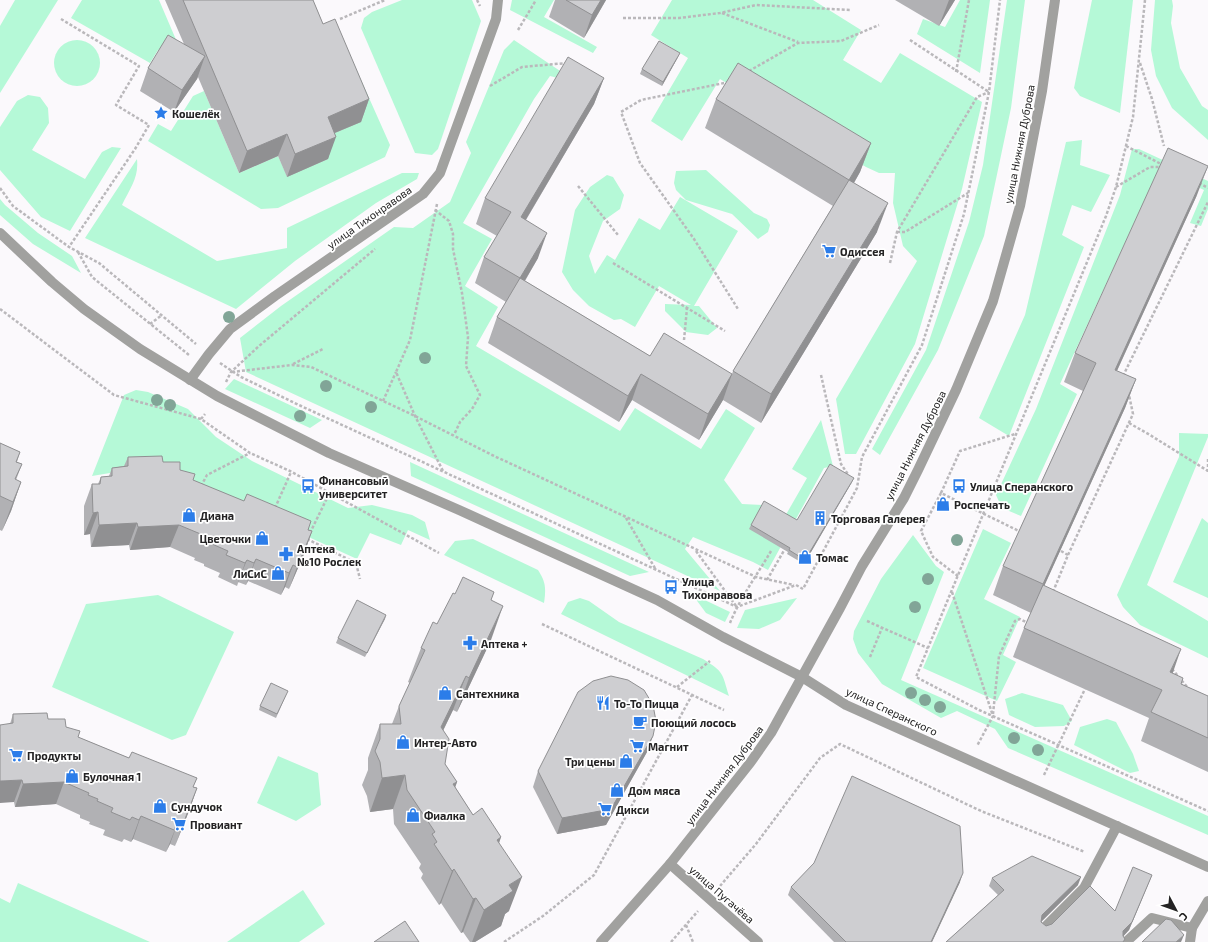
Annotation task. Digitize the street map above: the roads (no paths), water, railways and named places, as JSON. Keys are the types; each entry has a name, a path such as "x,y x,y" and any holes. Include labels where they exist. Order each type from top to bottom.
{"street":[{"name":"улица Тихонравова","path":"190,380 201,364 230,329 423,194 440,173 496,18 498,0"},
{"name":"улица Нижняя Дуброва","path":"601,942 670,864 750,763 771,732 862,566 904,498 918,470 956,390 993,301 1020,206 1042,91 1055,0"},
{"name":"улица Сперанского","path":"0,232 52,282 84,309 140,349 217,396 329,453 466,513 657,600 723,637 802,677 846,705 1208,867"},
{"path":"1044,928 1084,888 1117,826"},
{"name":"улица Пугачёва","path":"670,864 758,942"},
{"path":"1190,942 1192,928 1208,901"},
{"path":"1126,942 1152,918 1192,928"}],"place":[{"name":"Кошелёк","path":"161,113"},
{"name":"Одиссея","path":"829,251"},
{"name":"Финансовый университет","path":"308,486"},
{"name":"Улица Сперанского","path":"959,486"},
{"name":"Роспечать","path":"943,504"},
{"name":"Диана","path":"189,515"},
{"name":"Торговая Галерея","path":"820,518"},
{"name":"Цветочки","path":"262,538"},
{"name":"Аптека №10 Рослек","path":"286,554"},
{"name":"Томас","path":"805,557"},
{"name":"ЛиСиС","path":"278,573"},
{"name":"Улица Тихонравова","path":"671,587"},
{"name":"Аптека +","path":"470,643"},
{"name":"Сантехника","path":"445,693"},
{"name":"То-То Пицца","path":"603,703"},
{"name":"Поющий лосось","path":"640,722"},
{"name":"Интер-Авто","path":"403,742"},
{"name":"Магнит","path":"637,746"},
{"name":"Продукты","path":"16,755"},
{"name":"Три цены","path":"626,761"},
{"name":"Булочная 1","path":"72,776"},
{"name":"Дом мяса","path":"617,790"},
{"name":"Сундучок","path":"160,806"},
{"name":"Дикси","path":"605,809"},
{"name":"Фиалка","path":"413,815"},
{"name":"Провиант","path":"179,824"}]}
